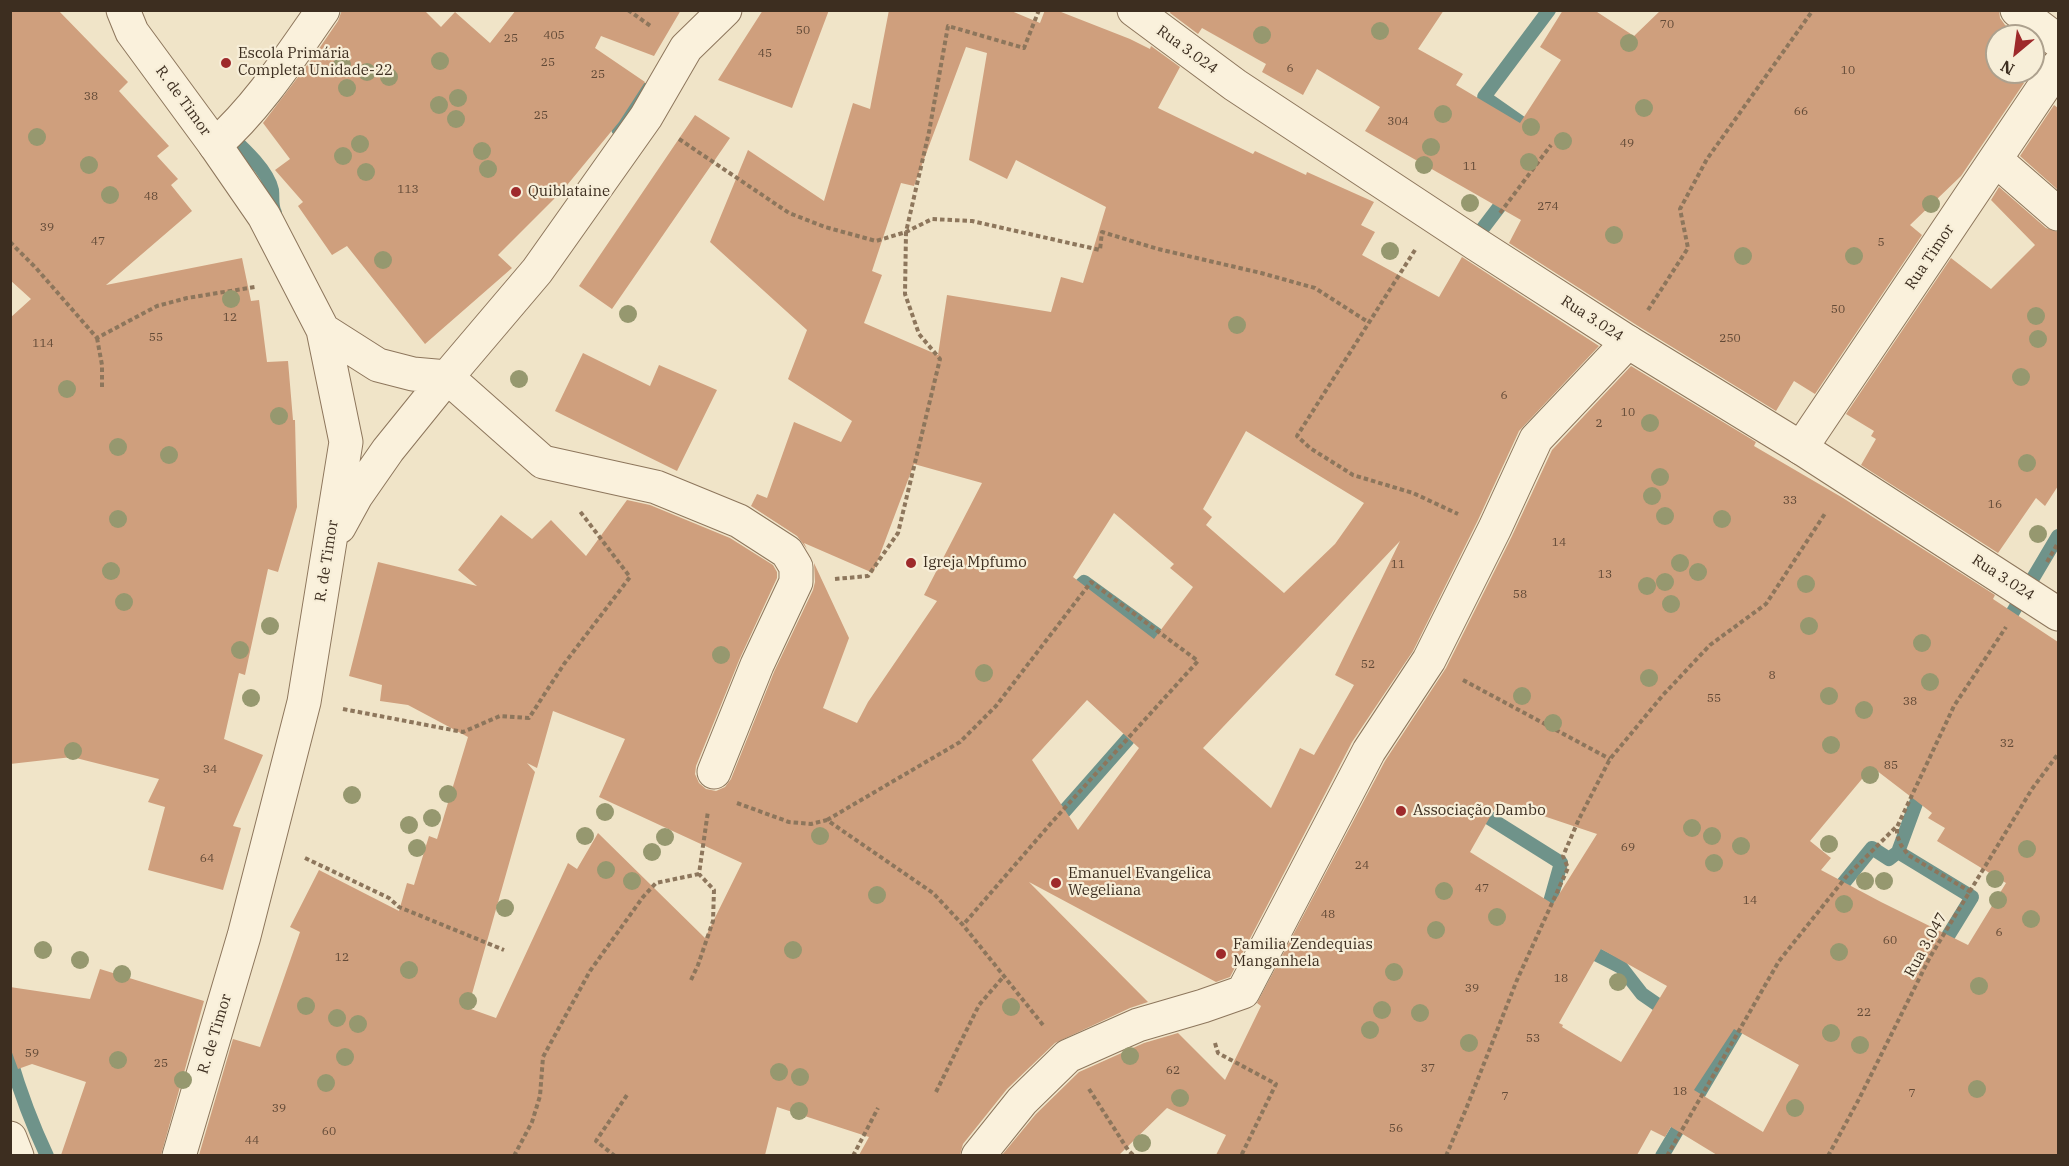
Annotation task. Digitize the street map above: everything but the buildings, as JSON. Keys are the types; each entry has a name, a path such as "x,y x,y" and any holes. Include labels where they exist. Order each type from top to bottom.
{"street":[{"name":"R. de Timor","path":"123,10 132,32 264,216 323,330 346,442 304,702 244,936 179,1155"},
{"path":"215,145 237,126 322,10"},
{"path":"330,545 356,496 388,450 447,376 537,271 646,117 686,48 724,10"},
{"name":"Rua 3.024","path":"1134,10 1235,85 1436,218 1628,342 1801,448 2058,614"},
{"path":"2017,10 2058,41"},
{"name":"Rua Timor","path":"1801,448 2058,66"},
{"path":"1996,160 2058,214"},
{"path":"323,330 378,365 413,374 447,376 543,462 656,487 739,521 787,552 796,567 796,582 757,666 714,772"},
{"path":"978,1155 1022,1101 1068,1056 1138,1025 1243,992 1369,752 1429,660 1495,528 1536,439 1628,342"},
{"path":"10,1138 18,1155"}],"path":[{"path":"796,582 868,576 898,533 940,359 919,334 905,294 906,232 929,132 948,27 1024,48 1040,10"},
{"path":"1628,342 1688,248 1680,209 1707,159 1813,10"},
{"path":"646,117 789,213 825,227 876,241 906,232 932,219 972,220 1100,250 1102,232 1158,249 1314,288 1368,322"},
{"path":"1476,244 1551,145"},
{"path":"1436,218 1297,436 1310,448 1353,475 1413,493 1464,517 1495,528"},
{"path":"10,242 98,338 102,387"},
{"path":"98,338 157,306 177,300 297,280"},
{"path":"304,702 463,732 500,716 529,718 564,664 630,577 543,462"},
{"path":"1446,1155 1517,980 1568,868 1563,856 1610,759 1663,695 1710,645 1766,604 1848,480"},
{"path":"714,772 712,793 789,822 812,824 827,820 960,742 996,706 1091,582 1198,661 1052,822 963,925"},
{"path":"1667,1155 1779,962 1846,877 1897,827 1954,706 2028,594"},
{"path":"1429,660 1610,759"},
{"name":"Rua 3.047","path":"1828,1155 1859,1099 1930,957 2032,789 2058,754"},
{"path":"699,874 714,772"},
{"path":"827,820 933,893 963,925 1068,1056 1128,1150 1134,1155"},
{"path":"1897,827 1901,845 1908,855 1971,892"},
{"path":"268,843 389,898 399,907 504,950"},
{"path":"691,980 713,921 714,890 699,874"},
{"path":"513,1155 532,1122 540,1096 543,1057 590,971 643,897 656,883 699,874"},
{"path":"936,1092 979,1005 1004,976"},
{"path":"1203,1006 1218,1053 1276,1084 1241,1155"},
{"path":"615,1155 596,1141 627,1095"},
{"path":"853,1155 878,1108"}],"waterway":[{"path":"1534,132 1484,97 1549,10"},
{"path":"618,129 644,90"},
{"path":"227,133 265,174 272,190 275,213"},
{"path":"1474,240 1509,194"},
{"path":"2004,627 2058,536"},
{"path":"1069,596 1084,582 1171,645"},
{"path":"1054,823 1128,739"},
{"path":"1833,896 1872,848 1889,859 1898,852 1923,784"},
{"path":"1475,809 1561,863 1545,920"},
{"path":"1898,852 1972,897 1940,949"},
{"path":"1582,947 1621,967 1642,994 1671,1014"},
{"path":"1662,1156 1745,1015"},
{"path":"10,1058 36,1132 47,1156"}],"place":[{"name":"Escola Primária Completa Unidade-22","path":"226,63"},
{"name":"Quiblataine","path":"516,192"},
{"name":"Igreja Mpfumo","path":"911,563"},
{"name":"Associação Dambo","path":"1401,811"},
{"name":"Emanuel Evangelica Wegeliana","path":"1056,883"},
{"name":"Familia Zendequias Manganhela","path":"1221,954"}]}
